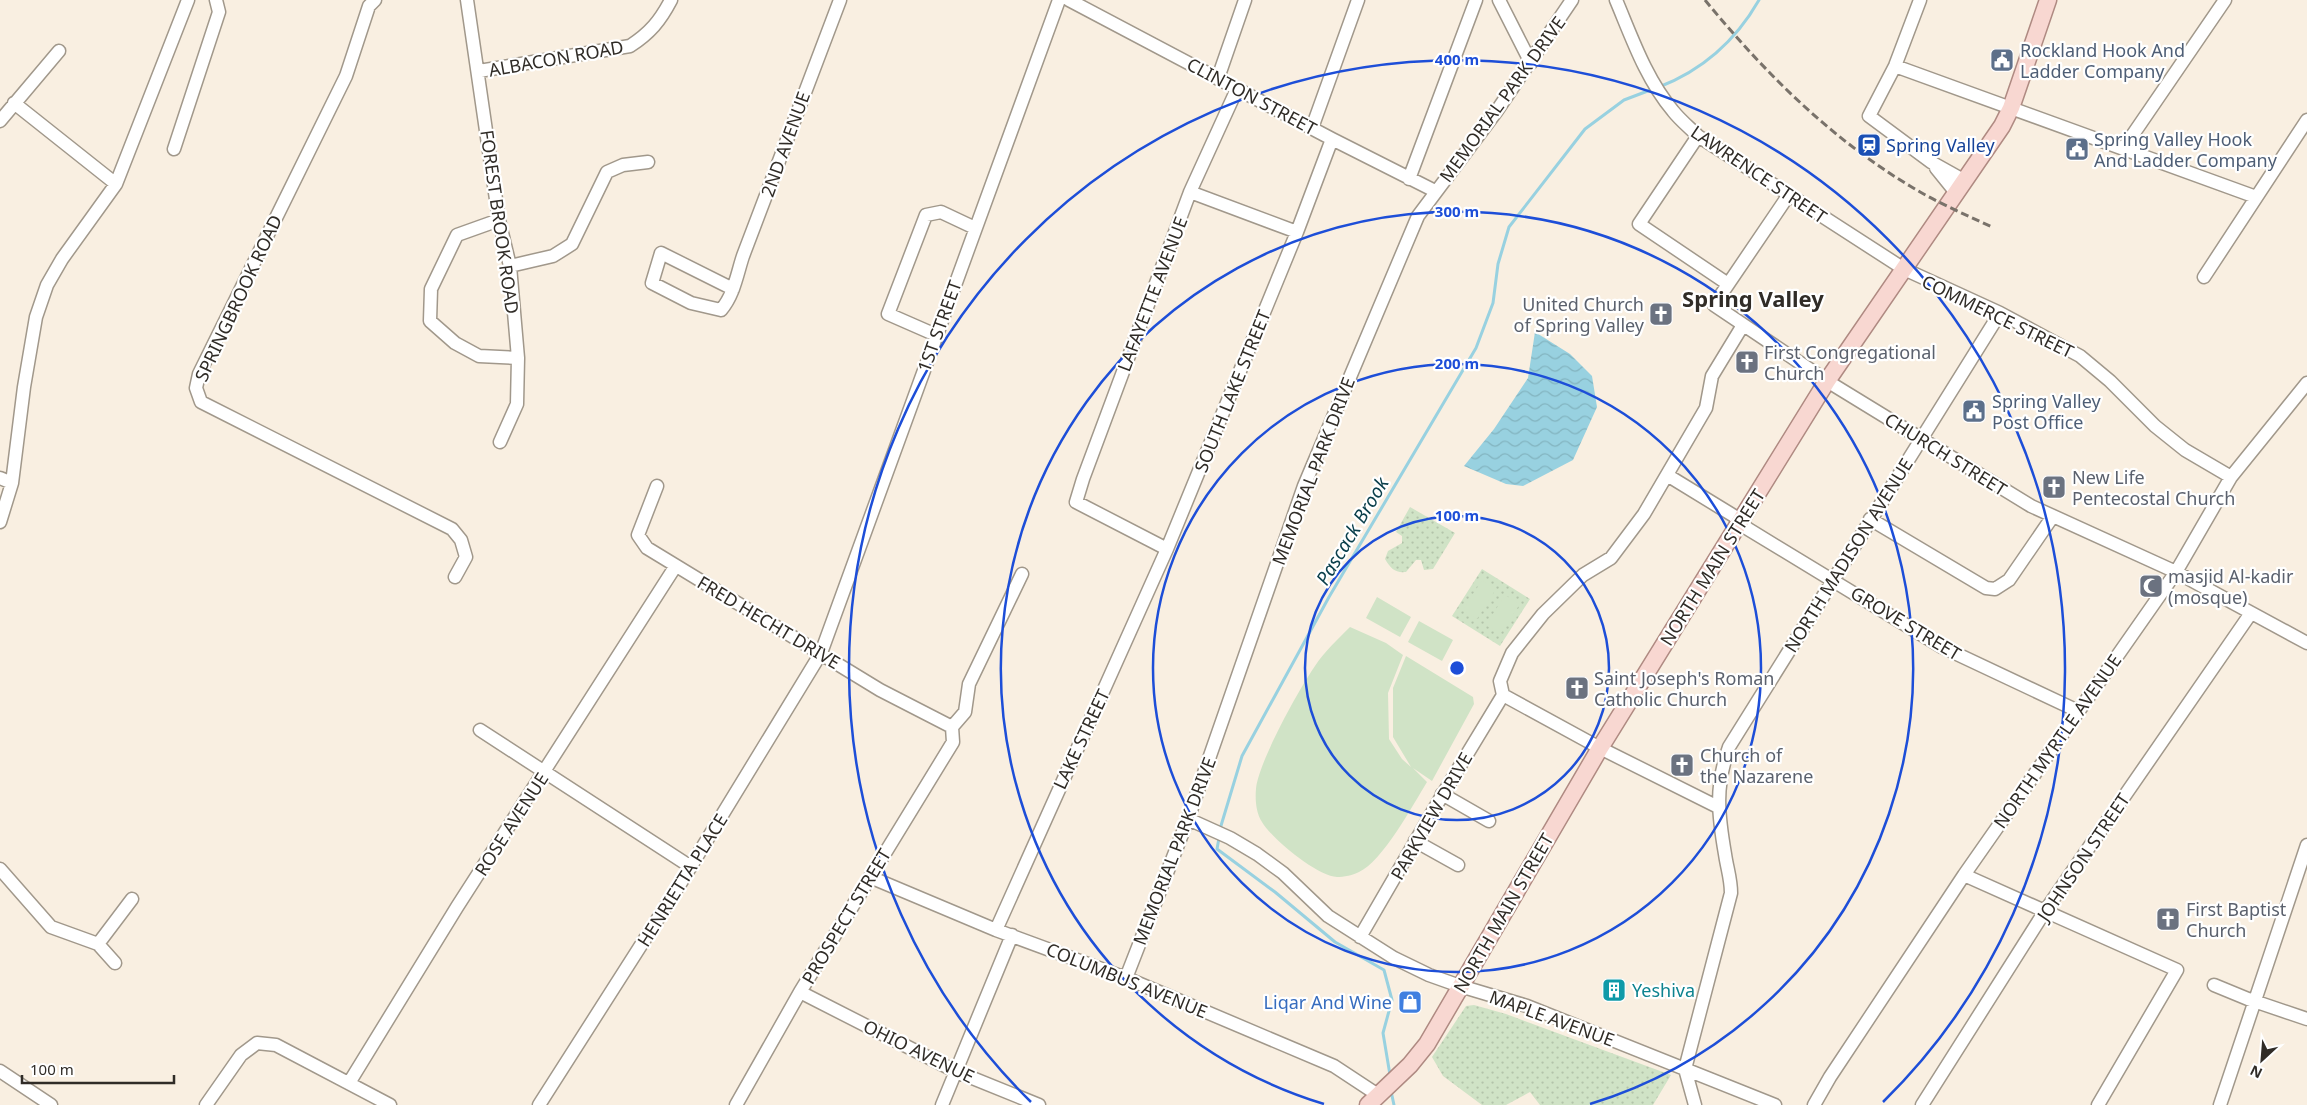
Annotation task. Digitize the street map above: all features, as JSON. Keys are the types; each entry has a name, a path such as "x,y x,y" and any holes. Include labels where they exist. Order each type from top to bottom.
{"main road":[{"name":"NORTH MAIN STREET","path":"1382,1092 1410,1064 1426,1044 1600,748 1827,381 2002,126 2011,108 2048,0"}],"street":[{"path":"0,522 36,317 47,286 62,259 116,184 188,0"},
{"path":"174,149 219,12 216,0"},
{"name":"SPRINGBROOK ROAD","path":"375,0 369,6 346,76 199,374 196,388 202,402 452,529 461,540 466,556 455,577"},
{"name":"FOREST BROOK ROAD","path":"467,0 479,71 499,220 510,266 518,358 517,404 500,442"},
{"name":"ALBACON ROAD","path":"479,71 630,46 642,38 661,19 671,0"},
{"name":"2ND AVENUE","path":"733,290 661,254 652,283 691,303 721,310 733,290 742,256 840,0"},
{"name":"1ST STREET","path":"821,652 1059,0"},
{"name":"CLINTON STREET","path":"1069,0 1434,191"},
{"path":"1218,78 1245,0"},
{"path":"1312,128 1358,0"},
{"path":"1409,179 1476,0"},
{"path":"1499,0 1531,63"},
{"name":"MEMORIAL PARK DRIVE","path":"1126,978 1188,819 1304,486 1407,240 1418,216 1434,191 1531,63 1572,0"},
{"name":"LAWRENCE STREET","path":"1616,0 1646,68 1661,94 1673,111 1698,136 1788,196 1904,269"},
{"path":"1920,0 1895,66 1869,116 1931,162 1957,194"},
{"path":"2123,149 2225,0"},
{"path":"0,121 59,51"},
{"path":"1895,66 2256,197"},
{"name":"LAFAYETTE AVENUE","path":"1167,549 1076,502 1190,192 1238,89"},
{"path":"14,103 116,184"},
{"path":"2204,277 2307,121"},
{"path":"1698,136 1639,224 1728,284 1788,196"},
{"path":"1190,192 1297,232 1332,139"},
{"path":"510,266 553,256 572,244 607,172 623,164 648,162"},
{"path":"936,335 888,314 926,215 941,212 975,228"},
{"path":"499,220 457,235 431,289 430,320 454,343 479,356 518,358"},
{"name":"SOUTH LAKE STREET","path":"1167,549 1297,232"},
{"name":"COMMERCE STREET","path":"1904,269 2000,312 2080,356 2110,380 2155,426 2186,450 2231,477"},
{"name":"CHURCH STREET","path":"1728,284 1714,305 1827,381 2032,506 2176,572 2307,643"},
{"name":"NORTH MADISON AVENUE","path":"1685,1069 1731,893 1731,880 1718,807 1719,782 1733,737 2000,312"},
{"path":"1718,807 1600,748 1503,695 1500,681 1512,653 1543,614 1583,575 1611,558 1644,514 1706,408 1712,376 1743,325"},
{"name":"NORTH MYRTLE AVENUE","path":"1814,1105 1830,1077 1964,876 2176,572 2231,477 2307,383"},
{"name":"GROVE STREET","path":"1667,475 1734,516 1748,530 1942,647 2078,711"},
{"name":"FRED HECHT DRIVE","path":"657,486 638,535 647,548 821,652 880,690 952,727"},
{"path":"1870,519 1986,588 1995,589 2009,580 2054,516"},
{"name":"LAKE STREET","path":"996,930 1167,549"},
{"name":"ROSE AVENUE","path":"350,1083 457,907 676,566"},
{"path":"952,727 965,712 969,684 1022,574"},
{"name":"JOHNSON STREET","path":"1922,1105 2045,911 2251,613"},
{"name":"HENRIETTA PLACE","path":"539,1105 691,867 821,652"},
{"name":"PARKVIEW DRIVE","path":"1360,937 1442,794 1503,695"},
{"name":"PROSPECT STREET","path":"736,1105 800,992 953,742 952,727"},
{"path":"480,730 691,867"},
{"path":"1442,794 1489,822"},
{"name":"MAPLE AVENUE","path":"1188,819 1230,838 1257,854 1283,873 1328,916 1394,958 1460,986 1527,1006 1775,1105"},
{"path":"1416,841 1458,865"},
{"path":"2220,1105 2307,845"},
{"path":"0,869 52,927 98,944 116,963"},
{"path":"1964,876 2177,970 2098,1105"},
{"name":"COLUMBUS AVENUE","path":"870,877 996,930 1126,978 1334,1066 1382,1092"},
{"path":"98,944 132,899"},
{"path":"942,1105 1012,935"},
{"path":"2214,985 2307,1019"},
{"name":"OHIO AVENUE","path":"800,992 955,1071 1040,1105"},
{"path":"210,1104 241,1055 257,1043 276,1045 390,1105"},
{"path":"1685,1069 1695,1105"},
{"path":"0,1071 51,1105"}],"green space":[{"path":"1410,507 1455,533 1433,569 1424,570 1421,560 1416,560 1406,572 1399,572 1391,568 1385,559 1388,551 1402,543 1402,536 1396,532"},
{"path":"1482,569 1530,599 1500,646 1452,616"},
{"path":"1482,580 1496,589 1477,619 1463,610"},
{"path":"1505,595 1520,604 1500,634 1486,625"},
{"path":"1377,597 1411,617 1400,637 1366,618"},
{"path":"1419,621 1453,640 1442,661 1408,642"},
{"path":"1350,627 1386,643 1403,655 1388,693 1389,739 1402,759 1411,767 1393,737 1393,688 1406,656 1473,697 1474,704 1432,781 1413,768 1427,782 1387,845 1368,866 1359,872 1337,877 1319,871 1307,864 1267,829 1258,814 1256,789 1258,777 1271,745 1299,691 1315,666"},
{"path":"1474,1005 1506,1014 1671,1075 1653,1105 1540,1105 1530,1092 1506,1105 1482,1105 1443,1076 1432,1057 1466,1006"}],"water":[{"path":"1535,332 1570,354 1592,376 1597,407 1573,460 1523,486 1506,484 1464,466 1494,429 1528,378"}],"waterway":[{"name":"Pascack Brook","path":"1659,87 1690,72 1717,53 1739,29 1759,0"},
{"name":"Pascack Brook","path":"1220,829 1242,756 1329,597 1476,348 1493,303 1498,264 1509,227 1585,129 1624,100 1653,89"},
{"name":"Pascack Brook","path":"1219,838 1217,849 1275,892 1335,942 1384,970 1392,1000 1383,1033 1390,1075"},
{"name":"Pascack Brook","path":"1391,1091 1394,1105"}],"railway":[{"path":"1705,0 1727,27 1775,78 1853,147 1920,192 1992,227"}],"place":[{"name":"Rockland Hook And Ladder Company","path":"2002,60"},
{"name":"Spring Valley","path":"1869,145"},
{"name":"Spring Valley Hook And Ladder Company","path":"2077,149"},
{"name":"United Church of Spring Valley","path":"1661,314"},
{"name":"First Congregational Church","path":"1747,362"},
{"name":"Spring Valley Post Office","path":"1974,411"},
{"name":"New Life Pentecostal Church","path":"2054,487"},
{"name":"masjid Al-kadir (mosque)","path":"2151,586"},
{"name":"Saint Joseph's Roman Catholic Church","path":"1577,688"},
{"name":"Church of the Nazarene","path":"1682,765"},
{"name":"First Baptist Church","path":"2168,919"},
{"name":"Yeshiva","path":"1614,990"},
{"name":"Liqar And Wine","path":"1410,1002"}],"district":[{"name":"Spring Valley","path":"1753,298"}]}
